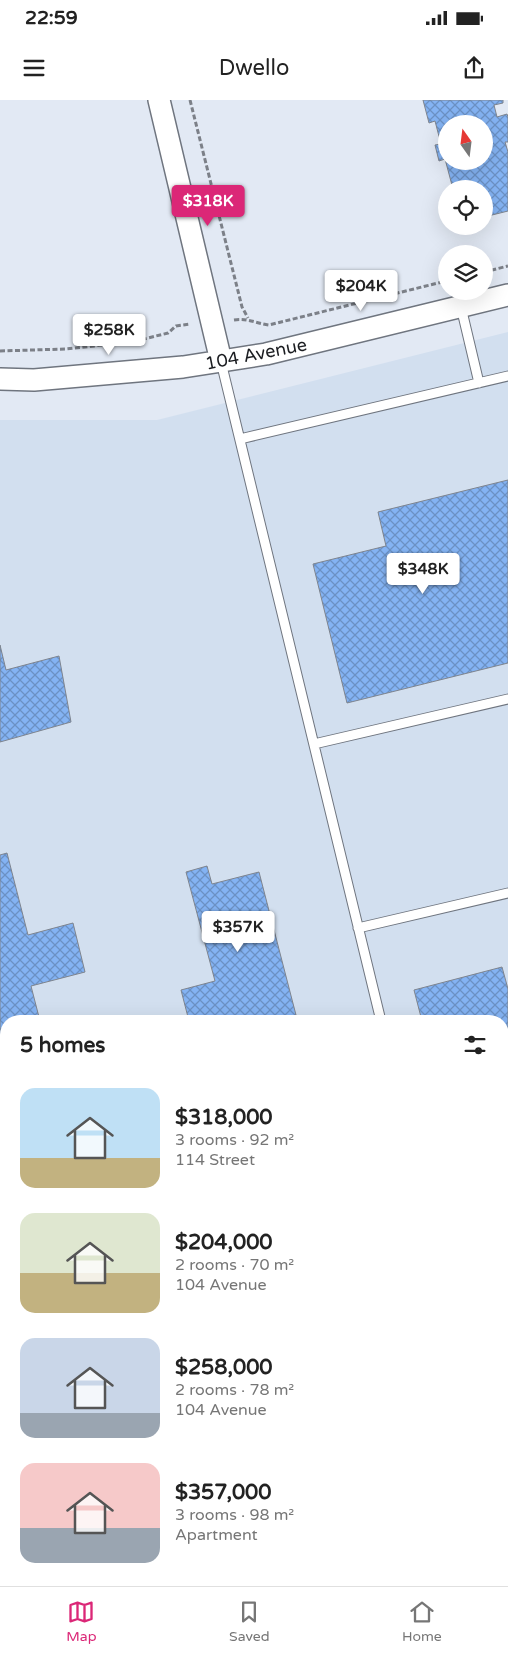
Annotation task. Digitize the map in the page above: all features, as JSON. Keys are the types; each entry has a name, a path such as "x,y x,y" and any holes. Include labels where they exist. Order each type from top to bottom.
{"street":[{"path":"159,100 221,361"},
{"name":"104 Avenue","path":"0,380 34,380 183,368 266,354 508,295"}],"lane":[{"path":"461,306 478,383"},
{"path":"221,361 380,1015"},
{"path":"240,439 508,376"},
{"path":"314,744 508,699"},
{"path":"358,928 508,893"}],"path":[{"path":"190,100 242,307 248,318"},
{"path":"493,270 508,266"}],"shaded area":[{"path":"508,332 508,1015 0,1015 0,420 157,420"}],"building":[{"path":"423,100 503,100 503,103 494,105 497,117 507,114 508,117 508,142 505,142 508,152 508,211 493,215 493,180 451,180 448,170 493,170 493,115 438,115 438,132 435,121 429,123"},
{"path":"438,144 438,157 435,145"},
{"path":"508,480 508,663 347,703 313,564 386,546 378,512"},
{"path":"0,645 6,670 59,656 71,722 0,742"},
{"path":"7,853 28,935 73,923 85,972 31,986 38,1015 0,1015 0,855"},
{"path":"207,866 212,884 259,872 296,1015 187,1015 181,990 215,981 186,872"},
{"path":"502,967 508,989 508,1015 420,1015 414,990"}]}
